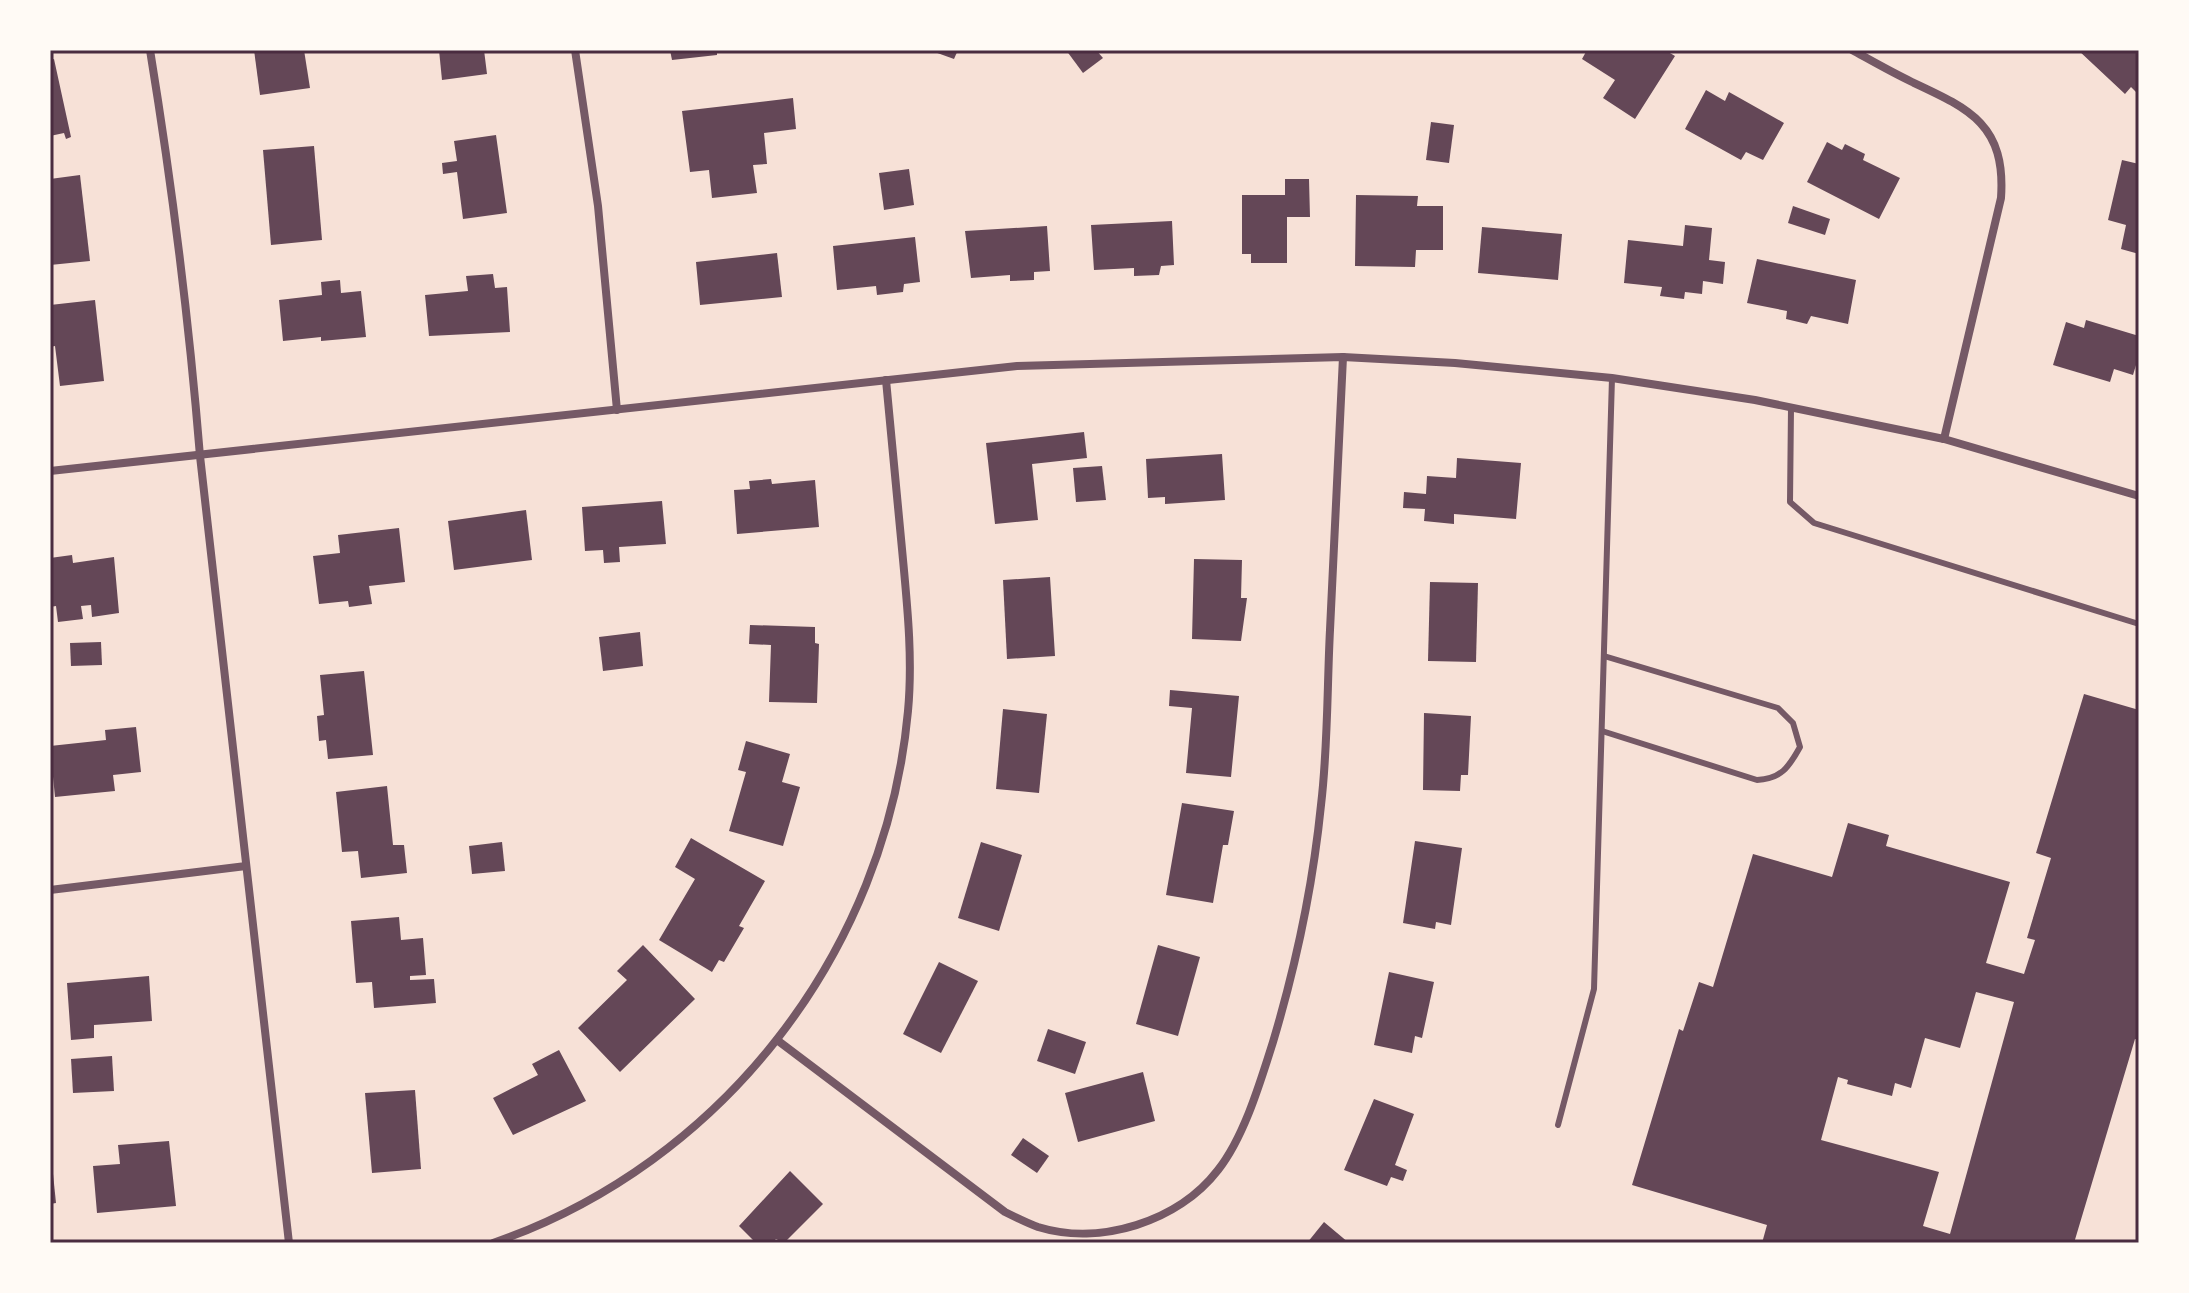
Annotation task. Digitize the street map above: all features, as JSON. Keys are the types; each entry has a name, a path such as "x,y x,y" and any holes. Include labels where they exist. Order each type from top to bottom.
{"street":[{"path":"150,50 176,217 289,1243"},
{"path":"575,50 598,206 617,410"},
{"path":"1852,50 1961,105 1982,124 1996,148 2002,175 2001,198 1944,439"},
{"path":"50,471 1017,366 1343,357 1455,363 1612,378 1791,408 1944,439 2139,496"},
{"path":"777,1040 1005,1212 1037,1227 1073,1234 1109,1232 1157,1218 1188,1201 1219,1170 1262,1079 1285,1002 1309,893 1322,804 1343,357"},
{"path":"493,1243 531,1230 597,1196 658,1156 719,1103 777,1040 826,971 858,909 882,843 899,771 908,710 910,634 886,380"},
{"path":"50,890 246,866"}],"lane":[{"path":"1558,1125 1594,989 1612,378"},
{"path":"1791,408 1790,502 1814,523 2139,624"},
{"path":"1602,731 1757,780 1771,779 1789,768 1800,747 1793,723 1778,708 1604,656"}],"building":[{"path":"254,50 304,50 310,88 260,95"},
{"path":"439,50 484,50 487,74 442,80"},
{"path":"670,50 717,50 717,55 672,60"},
{"path":"929,50 958,50 954,59"},
{"path":"1066,50 1096,50 1103,58 1083,73"},
{"path":"1587,50 1665,50 1675,56 1635,119 1603,98 1615,80 1582,59"},
{"path":"2078,50 2139,50 2139,95 2131,87 2125,94"},
{"path":"54,59 71,137 66,139 64,133 50,136 50,60"},
{"path":"1706,90 1725,101 1729,92 1784,123 1763,160 1746,152 1741,160 1685,129"},
{"path":"793,98 796,129 764,133 767,164 753,165 757,193 712,198 709,170 690,172 682,111"},
{"path":"1431,122 1454,125 1449,163 1426,160"},
{"path":"496,135 507,213 463,219 457,172 443,174 442,163 457,161 454,141"},
{"path":"1827,142 1842,150 1845,144 1865,154 1863,160 1900,178 1879,219 1807,182"},
{"path":"314,146 322,240 271,245 263,150"},
{"path":"2122,160 2139,164 2139,254 2121,249 2126,225 2108,220"},
{"path":"909,169 914,205 884,210 879,173"},
{"path":"80,175 90,261 50,265 50,179"},
{"path":"1285,179 1309,179 1310,217 1287,217 1287,263 1251,263 1251,254 1242,254 1242,195 1285,195"},
{"path":"1356,195 1418,196 1417,206 1443,206 1443,250 1416,250 1415,267 1355,266"},
{"path":"1793,206 1830,219 1825,235 1788,223"},
{"path":"1172,221 1174,265 1161,266 1159,275 1134,276 1134,268 1094,270 1091,225"},
{"path":"1685,225 1712,228 1709,260 1725,262 1723,284 1703,281 1702,294 1685,292 1684,299 1660,296 1662,287 1624,283 1628,240 1683,246"},
{"path":"1047,226 1050,271 1034,272 1034,280 1010,281 1010,275 971,278 965,231"},
{"path":"1482,227 1562,234 1558,280 1478,273"},
{"path":"915,237 920,282 904,284 903,292 877,295 876,286 837,290 833,246"},
{"path":"777,253 782,297 700,305 696,262"},
{"path":"1757,259 1856,280 1848,324 1811,316 1807,324 1786,319 1787,311 1747,303"},
{"path":"493,274 495,288 507,287 510,332 429,336 425,295 468,291 466,276"},
{"path":"340,280 341,293 361,291 366,337 283,341 279,300 322,295 321,282"},
{"path":"95,300 104,381 60,386 55,346 50,347 50,305"},
{"path":"2086,320 2139,336 2139,355 2133,375 2114,369 2110,382 2053,365 2066,322 2084,328"},
{"path":"1084,432 1087,458 1032,464 1038,520 995,524 986,443"},
{"path":"1222,454 1225,500 1165,504 1165,497 1148,498 1146,459"},
{"path":"1457,458 1521,463 1516,519 1454,514 1454,524 1424,521 1425,509 1403,508 1404,492 1426,494 1427,476 1456,478"},
{"path":"1102,466 1106,500 1076,502 1073,468"},
{"path":"771,479 772,484 815,480 819,527 737,534 734,490 750,489 749,481"},
{"path":"662,501 666,544 619,547 620,562 604,563 603,550 585,551 582,507"},
{"path":"526,510 532,560 454,570 448,521"},
{"path":"399,528 405,582 369,586 372,604 349,607 348,601 319,604 313,556 340,553 338,535"},
{"path":"72,555 73,563 114,557 119,613 92,617 91,605 81,606 83,619 58,622 56,606 50,607 50,558"},
{"path":"1194,559 1242,560 1241,598 1247,598 1241,641 1192,639"},
{"path":"1050,577 1055,656 1007,659 1003,580"},
{"path":"1430,582 1478,583 1476,662 1428,661"},
{"path":"750,625 815,627 815,643 819,644 817,703 769,702 771,645 749,644"},
{"path":"640,632 643,666 603,671 599,637"},
{"path":"101,642 102,665 71,666 70,643"},
{"path":"364,671 373,755 328,759 326,740 319,741 317,716 324,715 320,675"},
{"path":"1170,690 1239,696 1231,777 1186,773 1192,708 1169,706"},
{"path":"2084,694 2139,710 2139,1040 2135,1039 2074,1243 1762,1243 1767,1225 1632,1185 1679,1029 1683,1031 1699,982 1713,987 1753,854 1832,877 1848,823 1889,835 1886,846 2010,882 1986,963 2024,974 2035,940 2027,938 2051,858 2036,853","holes":["1976,992 2014,1002 1950,1234 1923,1226 1939,1172 1821,1140 1838,1077 1848,1080 1847,1084 1892,1096 1895,1083 1911,1088 1925,1038 1960,1048"]},
{"path":"1003,709 1047,714 1039,793 996,789"},
{"path":"1424,713 1471,716 1468,775 1461,775 1460,791 1423,790"},
{"path":"136,727 141,772 113,775 115,791 55,797 50,746 106,740 105,730"},
{"path":"746,741 790,754 782,782 800,787 783,846 729,831 746,772 738,770"},
{"path":"387,786 393,845 404,845 407,873 361,878 358,851 342,852 336,792"},
{"path":"1182,803 1234,811 1228,845 1223,845 1213,903 1166,895"},
{"path":"691,838 765,881 739,926 744,928 724,962 719,960 712,972 659,940 695,879 675,867"},
{"path":"1415,841 1462,848 1451,925 1436,922 1435,929 1403,923"},
{"path":"502,842 505,871 472,874 469,846"},
{"path":"981,842 1022,855 999,931 958,918"},
{"path":"399,917 401,940 423,938 426,975 410,976 410,980 434,979 436,1003 374,1008 372,982 356,983 351,921"},
{"path":"643,945 695,999 620,1072 578,1028 627,980 617,971"},
{"path":"1158,945 1200,957 1178,1036 1136,1024"},
{"path":"939,962 978,981 941,1053 903,1034"},
{"path":"1389,972 1434,982 1422,1038 1415,1036 1412,1053 1374,1045"},
{"path":"149,976 152,1021 94,1025 94,1038 71,1040 67,983"},
{"path":"1048,1029 1086,1042 1075,1074 1037,1061"},
{"path":"559,1050 586,1101 513,1135 493,1098 538,1075 532,1064"},
{"path":"112,1056 114,1091 73,1093 71,1059"},
{"path":"1143,1072 1155,1121 1078,1142 1065,1093"},
{"path":"415,1090 421,1169 372,1173 365,1093"},
{"path":"1374,1099 1414,1114 1395,1165 1407,1170 1403,1181 1391,1177 1387,1186 1344,1170"},
{"path":"1023,1138 1049,1156 1037,1173 1011,1155"},
{"path":"169,1141 176,1206 97,1213 93,1166 120,1164 118,1145"},
{"path":"50,1164 56,1203 50,1204"},
{"path":"790,1171 823,1204 784,1243 776,1239 772,1243 756,1243 739,1226"},
{"path":"1324,1222 1349,1243 1307,1243"}]}
